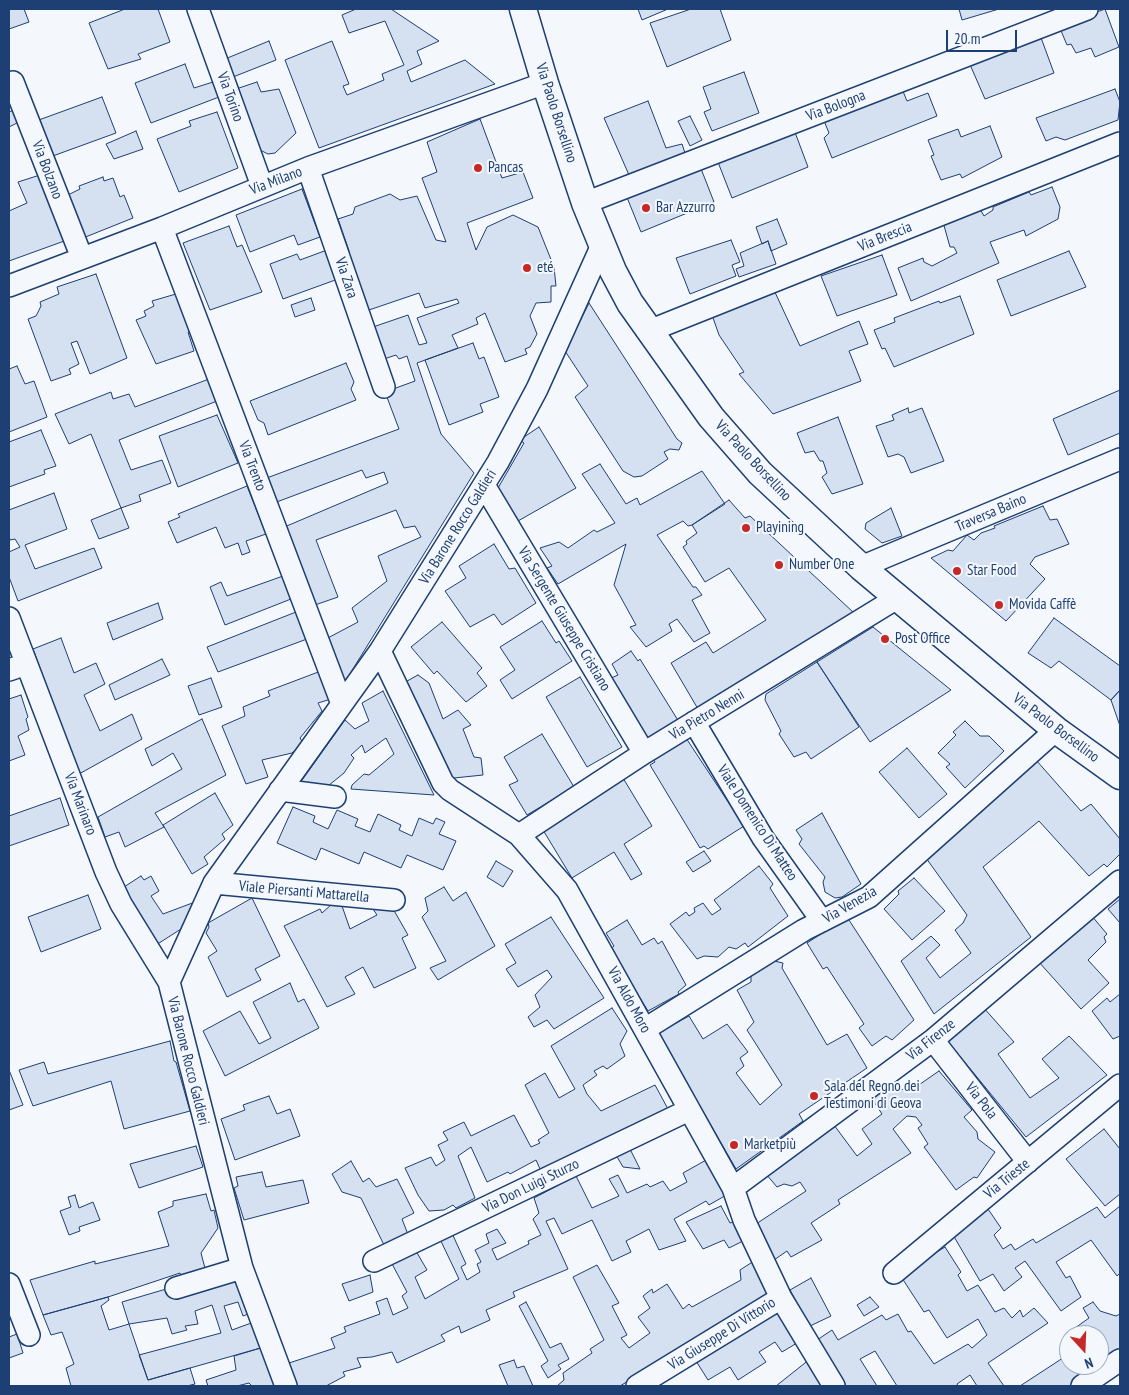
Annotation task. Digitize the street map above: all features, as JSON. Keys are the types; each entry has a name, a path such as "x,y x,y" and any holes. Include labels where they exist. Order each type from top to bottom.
{"street":[{"name":"Via Torino","path":"198,9 262,186"},
{"name":"Via Paolo Borsellino","path":"523,9 545,83 585,203 602,245 630,302 649,331 734,446 760,474 897,598 1056,730 1120,776"},
{"name":"Via Bologna","path":"585,203 1087,9"},
{"name":"Via Bolzano","path":"13,82 82,258"},
{"name":"Via Milano","path":"9,286 162,228 308,168 545,83"},
{"name":"Via Brescia","path":"649,331 1120,143"},
{"name":"Via Zara","path":"308,168 384,387"},
{"name":"Via Trento","path":"162,228 342,704"},
{"name":"Via Barone Rocco Galdieri","path":"286,1386 242,1268 169,982 214,883 380,651 484,484 537,389 602,245"},
{"name":"Traversa Baino","path":"861,567 1120,459"},
{"name":"Via Sergente Giuseppe Cristiano","path":"484,484 644,753"},
{"name":"Via Pietro Nenni","path":"519,835 644,753 897,598"},
{"name":"Via Marinaro","path":"9,618 17,667 106,872 121,904 169,982"},
{"name":"Via Aldo Moro","path":"380,651 443,783 450,790 519,835 566,890 733,1188 744,1220 781,1298 834,1386"},
{"name":"Viale Domenico Di Matteo","path":"694,722 763,838 822,921"},
{"name":"Via Venezia","path":"645,1029 804,930 869,897 1056,730"},
{"path":"280,790 334,797"},
{"name":"Via Firenze","path":"733,1188 933,1040 1120,881"},
{"name":"Viale Piersanti Mattarella","path":"214,883 394,900"},
{"name":"Via Pola","path":"933,1040 1028,1162"},
{"name":"Via Trieste","path":"894,1273 1120,1085"},
{"name":"Via Don Luigi Sturzo","path":"374,1261 689,1110"},
{"path":"176,1288 242,1268"},
{"path":"9,1284 28,1335"},
{"name":"Via Giuseppe Di Vittorio","path":"637,1386 781,1298"},
{"path":"1082,1386 1120,1360"}],"building":[{"path":"9,9 24,9 29,22 9,29"},
{"path":"125,9 158,9 170,42 138,54 141,59 108,69 89,23"},
{"path":"356,9 391,9 439,41 417,51 422,64 407,71 411,82 465,60 495,84 319,148 285,60 332,41 349,84 343,86 347,95 384,80 382,74 404,65 385,21 349,33 342,15"},
{"path":"638,9 668,9 642,20"},
{"path":"691,9 720,9 731,40 667,67 650,23"},
{"path":"959,9 999,9 962,20"},
{"path":"1105,9 1119,47 1095,57 1091,48 1076,53 1071,44 1067,45 1059,26"},
{"path":"1040,35 1054,73 985,99 968,60"},
{"path":"269,41 276,60 233,77 225,59"},
{"path":"185,64 194,88 213,82 219,97 151,123 135,83"},
{"path":"744,72 759,113 712,131 704,112 711,109 703,87"},
{"path":"257,82 261,92 279,89 296,133 275,153 268,154 258,149 236,89"},
{"path":"900,84 907,101 928,93 937,116 832,158 824,138 829,133 822,116"},
{"path":"1115,89 1120,102 1118,120 1065,140 1056,137 1046,141 1036,118"},
{"path":"102,97 116,133 50,157 36,121"},
{"path":"648,101 666,148 682,144 685,153 629,175 604,118"},
{"path":"14,110 19,122 9,127 9,112"},
{"path":"217,112 238,168 179,192 157,139 191,126 189,121"},
{"path":"690,116 702,140 690,146 678,121"},
{"path":"480,119 502,178 523,172 533,198 467,223 476,250 487,227 513,215 538,227 554,267 556,286 551,286 551,302 536,303 530,316 537,334 530,347 525,349 527,354 505,362 485,313 476,318 478,324 452,335 458,348 417,363 441,434 474,473 343,685 324,640 358,622 352,608 387,581 378,556 421,537 415,526 404,528 396,510 316,540 338,597 312,606 282,528 388,483 384,472 366,478 362,470 274,503 264,479 399,429 385,392 415,381 407,356 399,359 396,355 384,359 373,327 408,315 419,345 427,343 417,318 459,303 457,299 425,308 419,293 366,311 344,256 349,251 338,219 353,214 355,207 390,194 400,200 417,196 436,240 446,242 422,178 437,172 427,142"},
{"path":"990,126 1002,157 962,178 960,174 941,180 931,156 934,155 928,140 958,129 961,137"},
{"path":"793,127 808,167 732,198 716,157"},
{"path":"136,131 143,149 114,159 106,144"},
{"path":"698,161 714,202 641,232 626,195"},
{"path":"43,174 67,240 9,261 9,211 27,203 18,182"},
{"path":"103,177 104,181 113,178 120,197 124,195 133,218 83,238 66,196 80,189 79,186"},
{"path":"1052,187 1060,207 1058,219 1026,236 1024,230 990,242 999,263 911,301 898,268 923,258 924,262 932,266 957,253 954,247 950,247 943,222 979,207 984,216 993,210 993,207 1029,192 1031,195"},
{"path":"302,189 320,237 298,245 294,235 250,252 236,215"},
{"path":"777,219 787,244 771,251 768,241 762,244 756,227"},
{"path":"229,226 237,247 242,245 262,292 210,310 183,243"},
{"path":"731,240 740,262 732,265 736,276 690,294 676,258"},
{"path":"768,241 776,264 739,277 736,269 744,266 740,253"},
{"path":"327,250 338,279 283,299 270,264 297,254 300,260"},
{"path":"1069,251 1086,287 1011,316 997,280"},
{"path":"882,255 897,295 837,316 821,276"},
{"path":"96,274 127,358 90,374 77,341 71,343 79,364 69,369 71,374 51,381 28,319 36,316 41,306 40,302 59,294 57,287"},
{"path":"773,288 800,346 859,321 868,344 849,351 861,381 773,414 739,374 744,372 719,335 711,312"},
{"path":"176,294 191,330 188,332 194,351 156,364 136,320 146,316 144,311 154,306 152,301"},
{"path":"960,296 974,334 894,367 885,348 882,349 874,330 895,322 894,318 939,301 940,303"},
{"path":"311,298 315,310 295,317 291,305"},
{"path":"589,303 677,439 682,443 679,450 670,449 664,452 668,459 642,476 634,477 623,471 575,397 588,386 565,351"},
{"path":"473,343 479,359 484,357 499,397 480,404 483,412 449,425 425,360"},
{"path":"346,363 354,382 351,389 356,400 268,435 264,423 258,420 250,401"},
{"path":"17,366 25,384 34,381 47,417 9,432 9,369"},
{"path":"209,379 217,401 119,440 131,470 162,460 171,483 139,495 141,501 121,508 91,434 69,444 55,414 111,392 113,399 129,394 135,407"},
{"path":"1120,390 1120,433 1068,455 1053,419"},
{"path":"908,408 909,413 922,408 944,461 911,473 904,457 898,454 888,457 876,426 894,420 892,415"},
{"path":"217,415 238,463 178,487 159,436"},
{"path":"838,417 863,484 832,494 822,477 827,473 823,461 820,461 814,451 805,453 797,433"},
{"path":"539,427 576,488 518,521 498,488 524,443 521,441"},
{"path":"41,430 56,466 44,470 45,474 9,487 9,442"},
{"path":"600,464 626,504 637,498 640,505 702,471 725,504 692,525 688,526 683,521 657,535 693,587 696,587 702,595 692,600 710,633 694,642 677,619 669,624 672,631 646,647 630,627 636,625 614,585 626,544 558,584 547,568 552,566 540,548 559,542 568,548 594,530 597,532 615,523 582,474"},
{"path":"247,486 266,534 246,541 250,552 242,555 238,543 225,548 216,527 177,543 168,522 180,517 178,514"},
{"path":"54,493 67,529 25,545 35,569 94,548 102,568 18,601 9,577 9,552 20,547 15,539 10,540 9,510"},
{"path":"729,500 745,518 750,516 854,613 698,709 671,663 706,642 713,653 766,620 729,568 705,582 683,547 687,544 686,541 697,533 692,525"},
{"path":"1043,506 1050,520 1057,519 1069,544 1035,557 1030,564 1045,579 1006,621 931,558 948,550 953,551 967,535 974,540 981,533 995,528 994,526"},
{"path":"121,508 129,528 99,539 91,520"},
{"path":"891,508 902,536 882,543 865,529 866,523"},
{"path":"494,544 509,569 515,568 536,603 502,625 494,614 470,627 445,591 466,578 459,566"},
{"path":"283,576 291,599 225,625 210,587 221,582 227,596"},
{"path":"158,603 163,619 113,640 107,623"},
{"path":"296,612 307,639 218,672 207,647"},
{"path":"1054,618 1120,666 1120,690 1111,700 1059,661 1051,668 1028,653"},
{"path":"542,621 556,643 559,641 572,661 512,699 500,680 515,670 500,647"},
{"path":"442,622 482,668 477,673 487,686 466,702 437,671 434,674 411,647"},
{"path":"873,627 951,690 870,742 817,662"},
{"path":"61,638 74,673 96,663 105,684 84,695 100,731 132,714 142,739 79,774 33,649"},
{"path":"631,651 638,661 640,659 679,722 648,742 609,679 618,675 612,664"},
{"path":"162,659 170,675 115,700 109,685"},
{"path":"817,662 859,727 811,759 806,752 794,757 779,734 781,731 765,700 766,694"},
{"path":"321,671 331,699 318,703 322,711 300,738 303,743 292,753 262,760 268,777 246,784 222,726 245,716 243,707 270,696 268,691"},
{"path":"418,675 429,683 443,719 458,710 471,725 463,729 474,757 481,758 483,775 454,778 446,773 400,685"},
{"path":"580,677 622,747 587,767 546,697"},
{"path":"211,678 222,707 199,715 188,686"},
{"path":"1120,690 1120,726 1111,700"},
{"path":"383,691 434,795 351,789 352,785 364,774 369,775 394,754 386,738 365,753 362,745 351,755 354,758 344,773 328,786 300,783 345,720 355,729 369,721 362,703"},
{"path":"21,695 28,717 26,719 29,730 18,736 25,755 9,761 9,699"},
{"path":"202,719 226,775 155,813 164,827 125,847 119,832 105,837 98,817 182,769 173,753 152,766 145,749"},
{"path":"965,721 980,736 989,736 1004,751 965,788 946,767 950,764 938,753 956,735 953,732"},
{"path":"542,734 574,787 527,815 509,785 518,781 504,757"},
{"path":"686,738 744,826 708,849 704,846 700,848 650,765 655,762 652,758"},
{"path":"907,748 947,794 919,818 879,772"},
{"path":"1036,760 1081,811 1091,804 1120,839 1120,854 1107,867 1104,864 1089,876 1039,821 983,867 1031,937 934,1014 901,961 931,936 940,945 926,958 940,978 971,953 955,930 963,923 967,915 926,858"},
{"path":"623,778 652,826 624,844 642,874 631,880 614,852 572,878 543,830 585,805 583,802"},
{"path":"215,793 233,825 222,834 225,839 204,857 208,864 192,874 163,825"},
{"path":"60,798 69,825 9,846 9,816"},
{"path":"293,807 315,816 313,822 328,829 337,810 358,819 355,826 370,832 378,814 401,825 399,830 412,836 419,818 433,824 436,818 445,822 439,834 456,841 443,870 407,855 401,868 364,852 359,864 321,848 316,860 277,843"},
{"path":"822,813 861,884 842,897 835,898 825,892 823,882 825,877 799,844 802,839 796,830"},
{"path":"704,851 711,861 693,872 686,862"},
{"path":"496,861 513,871 503,887 487,877"},
{"path":"759,866 773,884 770,888 788,916 748,947 745,943 736,949 729,947 718,957 704,956 697,959 670,924 686,912 689,916 695,912 694,908 703,903 712,915 721,909 714,900"},
{"path":"141,876 144,880 151,876 159,891 151,896 163,914 195,902 181,929 156,945 124,887"},
{"path":"914,878 945,911 912,940 884,909 899,894 898,891"},
{"path":"444,887 453,901 466,892 495,946 438,980 430,968 446,961 422,917 428,911 425,898"},
{"path":"88,895 101,929 41,952 28,917"},
{"path":"252,898 280,956 255,969 261,980 227,997 208,957 217,951 206,933 209,927 208,923"},
{"path":"1120,899 1120,923 1108,909"},
{"path":"341,903 350,929 377,915 371,906 392,907 408,935 402,938 416,968 374,988 363,967 345,977 355,994 327,1007 284,926 320,909 322,913 332,904"},
{"path":"1091,915 1107,934 1104,937 1106,942 1088,960 1109,983 1081,1009 1038,961"},
{"path":"551,917 604,998 554,1029 547,1020 534,1027 528,1017 540,1007 535,995 552,977 547,970 518,987 506,969 516,963 505,944"},
{"path":"847,917 914,1020 892,1040 886,1036 872,1046 859,1028 864,1024 827,967 823,969 807,943"},
{"path":"627,920 642,945 654,938 658,944 662,941 686,985 678,992 679,994 648,1011 610,949 614,946 606,933"},
{"path":"774,961 783,963 782,968 827,1045 847,1034 867,1068 799,1114 803,1121 736,1169 658,1033 689,1016 703,1039 727,1024 748,1052 740,1058 744,1066 736,1073 760,1105 782,1085 747,1030 754,1022 737,990 751,982 751,974"},
{"path":"290,983 298,1002 304,999 319,1028 225,1076 203,1031 240,1011 259,1044 271,1038 253,1002"},
{"path":"1120,994 1120,1036 1113,1039 1092,1011 1107,998 1110,1002"},
{"path":"983,1007 1014,1042 998,1054 1030,1098 1059,1078 1042,1059 1069,1036 1107,1075 1026,1137 945,1038"},
{"path":"612,1008 627,1031 620,1044 625,1056 607,1069 603,1066 594,1071 597,1075 583,1085 587,1094 601,1111 655,1085 668,1109 547,1171 540,1169 536,1160 510,1174 508,1172 487,1182 471,1147 458,1156 475,1198 456,1208 453,1205 444,1210 429,1211 418,1195 405,1168 431,1157 436,1166 445,1160 438,1145 448,1140 443,1132 464,1122 471,1136 514,1115 531,1147 540,1143 538,1140 549,1133 525,1085 545,1073 559,1098 575,1089 551,1046"},
{"path":"170,1041 174,1061 176,1062 190,1111 124,1129 111,1081 33,1106 19,1070 44,1062 48,1074"},
{"path":"9,1070 23,1105 9,1110"},
{"path":"939,1071 972,1110 964,1117 977,1132 978,1139 995,1152 977,1178 974,1177 956,1190 924,1147 928,1144 918,1128 922,1125 916,1117 907,1116 893,1129 911,1153 838,1200 840,1204 811,1223 822,1240 791,1257 787,1251 774,1260 753,1226 806,1191 800,1182 792,1186 784,1184 777,1187 766,1174 834,1125 857,1156 872,1144 862,1129 882,1114 872,1099 885,1090 913,1089"},
{"path":"269,1096 277,1114 290,1109 300,1136 235,1160 221,1119 245,1110 243,1105"},
{"path":"1104,1129 1120,1149 1120,1194 1105,1206 1066,1159"},
{"path":"627,1143 640,1169 623,1167 613,1150"},
{"path":"196,1146 203,1167 139,1188 130,1164"},
{"path":"708,1159 728,1194 709,1205 706,1201 674,1219 686,1241 659,1250 649,1229 626,1241 631,1252 612,1261 592,1220 562,1234 554,1218 546,1221 568,1269 513,1292 515,1297 486,1310 490,1320 461,1333 459,1326 441,1335 445,1341 397,1363 392,1352 372,1357 357,1358 361,1367 343,1372 345,1376 326,1386 297,1386 289,1363 335,1348 331,1338 346,1332 344,1327 380,1314 376,1302 387,1298 393,1315 408,1308 402,1296 407,1292 391,1262 416,1251 427,1270 415,1277 425,1299 459,1279 439,1237 451,1231 466,1264 461,1267 467,1280 480,1272 477,1264 481,1262 475,1250 489,1243 486,1234 497,1229 506,1243 492,1249 497,1260 529,1244 528,1241 541,1235 533,1219 539,1213 534,1198 576,1176 592,1208 619,1196 609,1179 618,1175 627,1193 647,1184 650,1187 663,1181 670,1191 687,1182 683,1173"},
{"path":"351,1161 363,1182 369,1178 376,1187 397,1179 414,1213 402,1219 409,1237 384,1245 361,1198 342,1192 332,1174"},
{"path":"262,1172 266,1187 303,1180 309,1203 244,1220 234,1188 238,1186 236,1177"},
{"path":"206,1194 211,1211 214,1210 218,1228 201,1253 206,1272 182,1278 180,1273 108,1297 43,1315 30,1280 95,1261 95,1264 169,1246 158,1212 173,1206 173,1201"},
{"path":"75,1195 79,1208 93,1202 100,1220 79,1227 80,1231 69,1235 60,1211 71,1207 68,1197"},
{"path":"721,1206 730,1223 738,1220 747,1239 729,1248 724,1240 703,1249 686,1222"},
{"path":"1120,1206 1120,1273 1117,1276 1091,1240 1056,1262 1066,1278 1070,1276 1081,1297 1061,1311 1025,1261 1015,1268 1022,1277 1004,1291 993,1274 980,1281 953,1235 988,1209 1001,1228 994,1235 1003,1249 1011,1244 1015,1250 1033,1239 1036,1243 1097,1207 1105,1218"},
{"path":"945,1247 961,1272 958,1275 967,1291 978,1285 995,1312 1004,1308 1012,1318 1020,1310 1023,1317 1034,1308 1048,1323 988,1363 1004,1386 977,1386 970,1375 957,1384 958,1386 897,1386 875,1351 860,1359 877,1386 842,1386 817,1340 832,1330 838,1340 882,1315 886,1320 898,1314 908,1332 911,1331 934,1364 968,1344 972,1348 987,1335 978,1319 947,1338 929,1310 924,1312 900,1275"},
{"path":"754,1261 774,1293 620,1386 557,1386 564,1380 563,1373 592,1353 590,1349 604,1340 573,1277 597,1265 619,1303 612,1306 627,1335 621,1338 629,1348 650,1333 638,1317 650,1308 643,1296 652,1289 653,1293 667,1284 683,1309 689,1304 692,1307 741,1280 740,1270"},
{"path":"370,1275 373,1292 349,1301 342,1284"},
{"path":"811,1278 831,1316 810,1326 790,1290"},
{"path":"240,1280 251,1313 243,1316 238,1302 224,1306 232,1330 254,1322 264,1347 148,1380 139,1355 221,1333 212,1305 195,1311 198,1324 185,1326 187,1330 172,1334 167,1318 129,1324 122,1302 173,1287 177,1298"},
{"path":"108,1297 109,1300 101,1306 109,1330 129,1324 148,1380 190,1368 195,1384 187,1386 71,1386 66,1368 74,1364 62,1332 51,1335 43,1315"},
{"path":"870,1297 879,1307 864,1316 857,1305"},
{"path":"526,1302 550,1348 561,1343 569,1359 558,1365 561,1369 548,1378 541,1366 548,1361 519,1306"},
{"path":"1093,1302 1100,1311 1116,1316 1120,1314 1120,1352 1109,1359 1109,1325 1079,1325 1089,1318 1083,1308"},
{"path":"782,1307 802,1340 782,1352 775,1342 759,1352 766,1362 738,1380 730,1367 708,1380 696,1361"},
{"path":"17,1334 23,1353 9,1358 9,1337"},
{"path":"264,1347 278,1386 252,1386 249,1383 237,1386 208,1386 206,1380 236,1370 234,1356"},
{"path":"810,1359 828,1386 776,1386"},
{"path":"514,1360 517,1368 524,1366 533,1386 508,1386 499,1365"},
{"path":"1059,1361 1059,1375 1086,1375 1069,1386 1020,1386"}],"place":[{"name":"Pancas","path":"478,168"},
{"name":"Bar Azzurro","path":"646,208"},
{"name":"eté","path":"527,268"},
{"name":"Playining","path":"746,528"},
{"name":"Number One","path":"779,565"},
{"name":"Star Food","path":"957,571"},
{"name":"Movida Caffè","path":"999,605"},
{"name":"Post Office","path":"885,639"},
{"name":"Sala del Regno dei Testimoni di Geova","path":"814,1096"},
{"name":"Marketpiù","path":"734,1145"}]}
